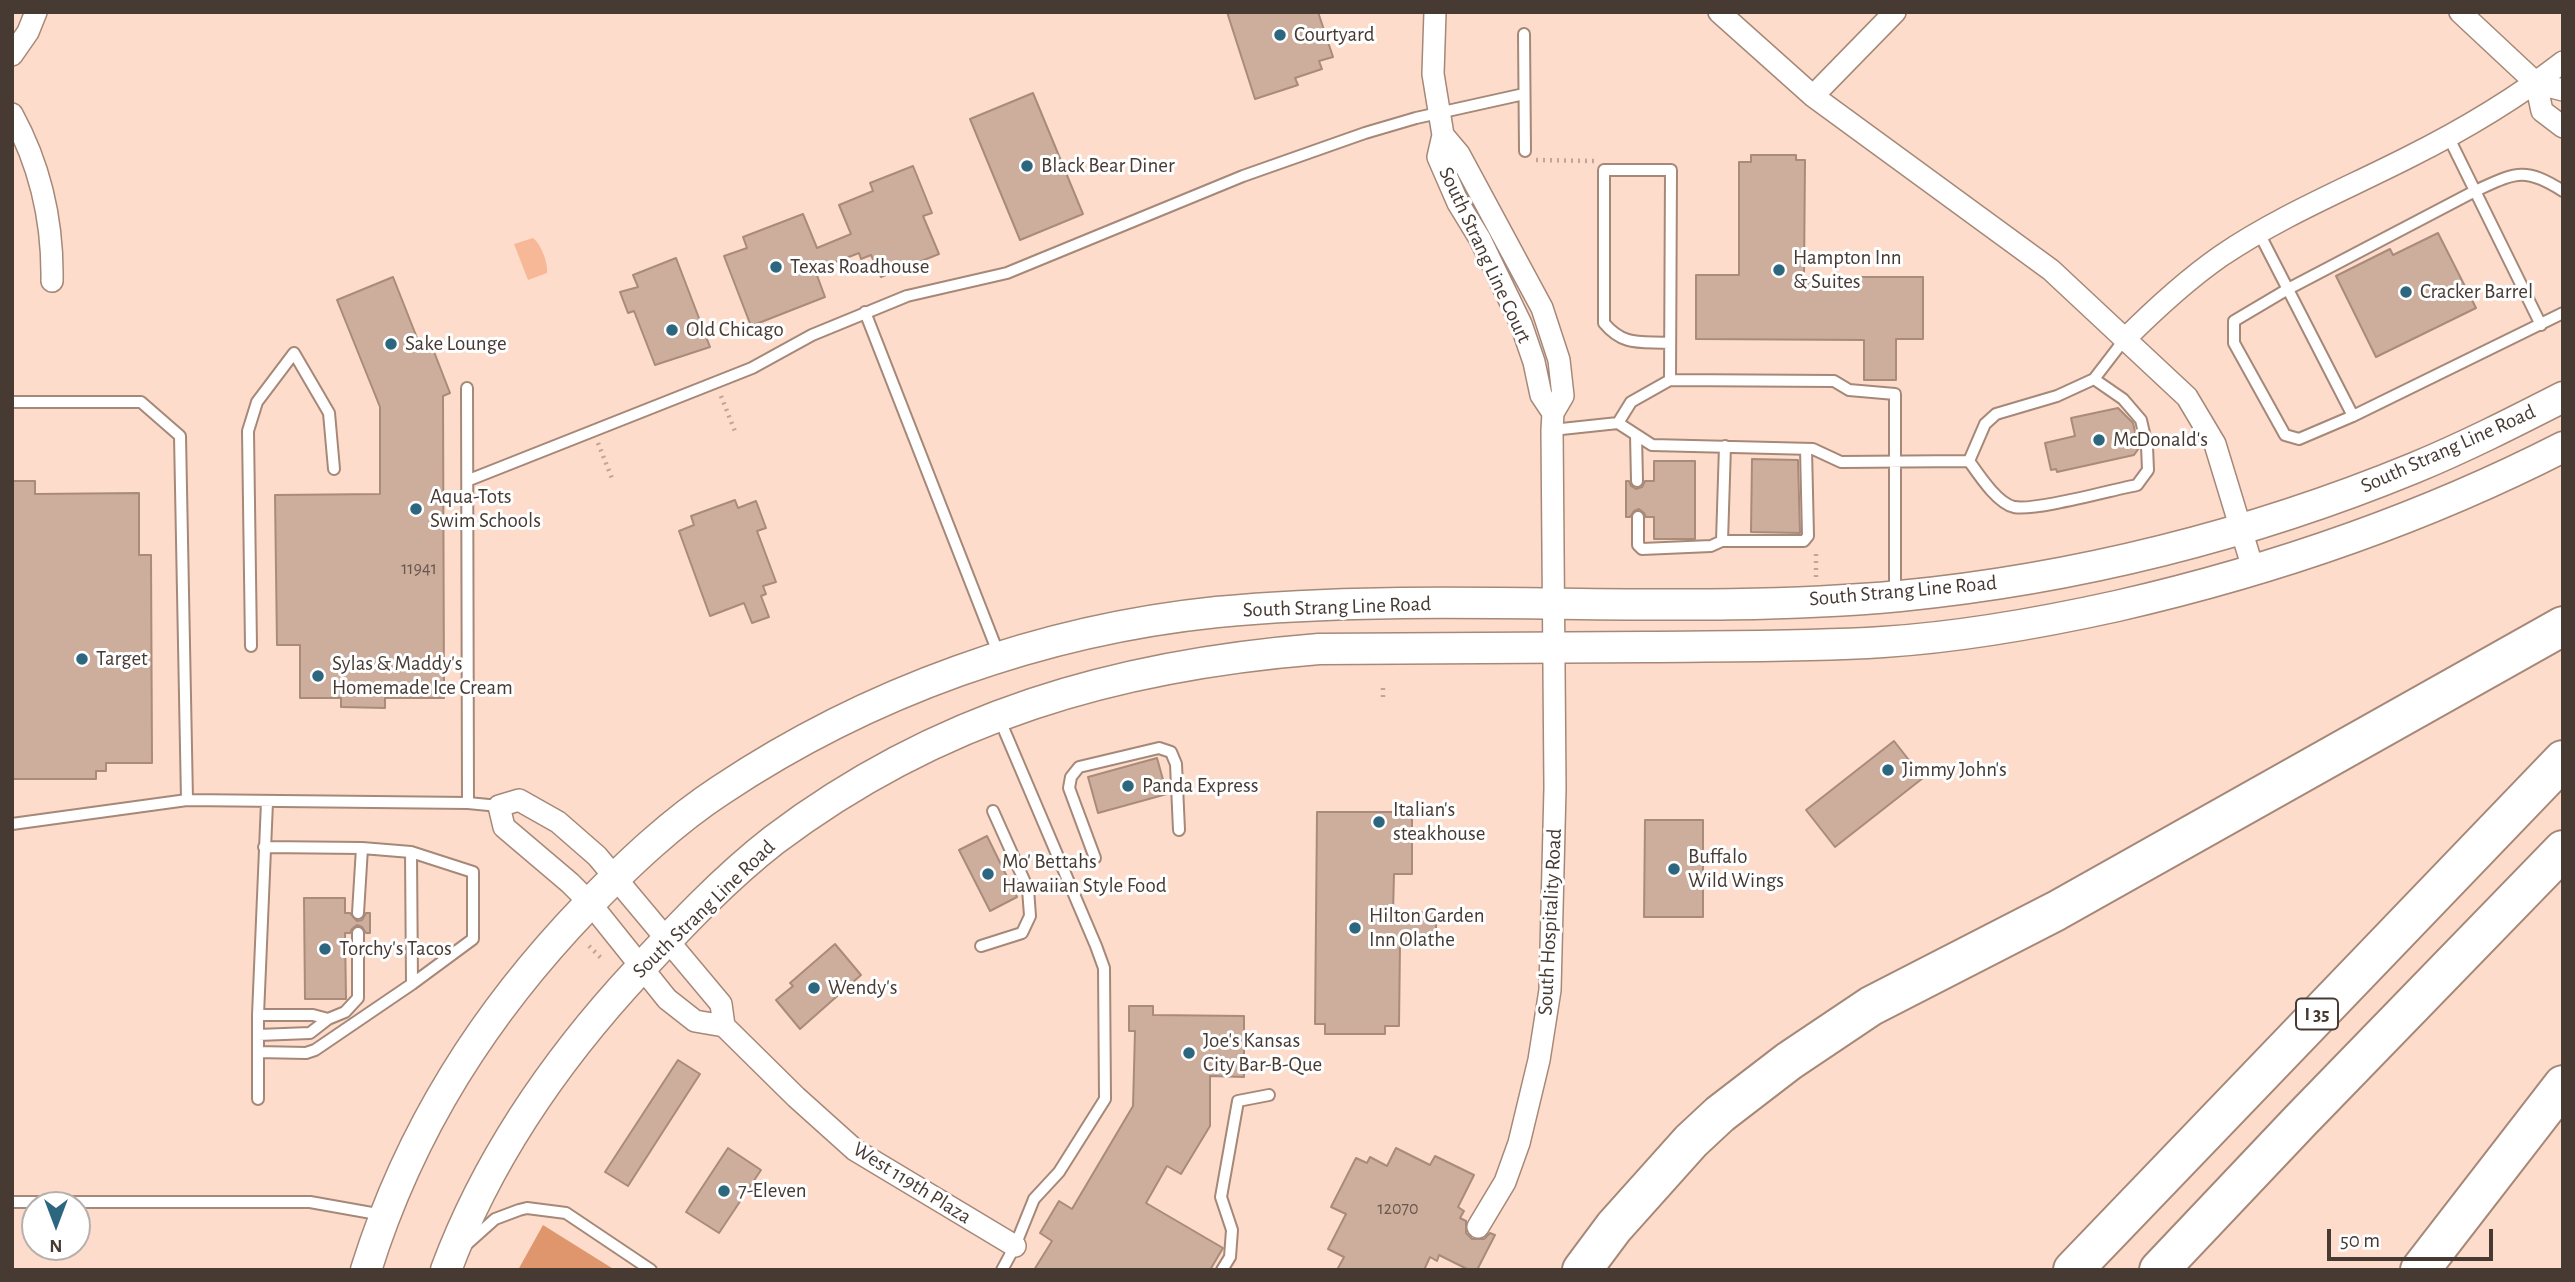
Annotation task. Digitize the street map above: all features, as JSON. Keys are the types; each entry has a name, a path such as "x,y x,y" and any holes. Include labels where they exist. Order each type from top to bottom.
{"highway":[{"path":"1582,1270 1614,1227 1691,1140 1789,1061 1871,1006 2056,911 2563,626"},
{"name":"I 35","path":"2073,1270 2563,760"},
{"path":"2159,1270 2563,850"},
{"path":"2420,1270 2563,1085"}],"main road":[{"name":"South Strang Line Road","path":"366,1270 383,1215 414,1148 451,1080 497,1010 549,946 614,878 653,842 716,792 786,749 925,682 1057,640 1212,613 1316,605 1753,604 1895,596 1962,589 2091,566 2240,530 2415,467 2563,397"},
{"name":"South Strang Line Road","path":"449,1264 508,1141 547,1080 598,1014 667,940 772,842 837,795 907,755 998,716 1078,689 1149,672 1242,655 1319,649 1794,646 1886,642 2064,618 2254,572 2367,534 2462,496 2563,447"}],"street":[{"path":"12,55 28,32 36,12"},
{"name":"South Strang Line Court","path":"1435,12 1433,74 1443,135 1459,154 1542,308 1559,360 1563,396 1552,422 1555,647"},
{"path":"1719,12 1813,96 2052,270 2188,397 2215,444 2254,572"},
{"path":"1813,96 1895,12"},
{"path":"2459,12 2536,83 2563,90"},
{"path":"2124,340 2170,294 2221,256 2259,233 2448,136 2536,83 2563,62"},
{"path":"2536,83 2542,111 2563,127"},
{"path":"12,114 22,132 42,188 51,235 52,281"},
{"name":"South Hospitality Road","path":"1478,1227 1505,1182 1519,1143 1539,1060 1550,990 1554,892 1555,647"},
{"name":"West 119th Plaza","path":"724,1026 721,1004 597,856 558,822 519,800 499,806 505,827 590,903 667,999 695,1021 724,1026 855,1150 1015,1246"}],"lane":[{"path":"1524,34 1525,151"},
{"path":"469,480 751,369 812,335 907,296 1007,273 1242,176 1365,133 1524,94"},
{"path":"2448,136 2541,325"},
{"path":"1670,343 1626,341 1615,336 1604,323 1604,170 1671,170 1670,380"},
{"path":"2563,191 2541,177 2525,173 2506,177 2475,191 2288,289 2234,321 2234,343 2285,435 2299,439 2353,416 2563,313"},
{"path":"2259,233 2353,416"},
{"path":"865,312 1000,657"},
{"path":"1969,461 1985,424 1996,414 2057,396 2094,379 2124,340"},
{"path":"251,646 248,430 257,402 293,353 329,413 334,469"},
{"path":"1969,461 1991,491 2013,507 2044,504 2137,485 2148,470 2147,446 2141,420 2123,399 2094,379"},
{"path":"1618,423 1631,402 1670,380 1834,381 1849,390 1895,394 1895,596"},
{"path":"467,388 468,803"},
{"path":"12,402 141,402 180,436 187,800"},
{"path":"1552,422 1618,423 1652,445 1813,449 1841,462 1969,461"},
{"path":"1636,435 1637,481"},
{"path":"1722,541 1725,446"},
{"path":"1638,517 1638,545 1642,549 1711,546 1722,541 1804,541 1808,536 1806,449"},
{"path":"998,716 1104,968 1105,1099 1059,1172 1034,1199 1002,1270"},
{"path":"1095,858 1069,788 1071,777 1079,767 1159,748 1171,752 1176,764 1179,830"},
{"path":"12,824 187,800 468,803 499,806"},
{"path":"258,1099 258,1014 267,802"},
{"path":"981,946 1021,933 1030,916 1028,889 993,811"},
{"path":"258,1052 306,1053 315,1050 473,939 473,872 411,852 362,848 264,847"},
{"path":"358,913 362,848"},
{"path":"411,852 412,984"},
{"path":"258,1035 310,1033 328,1019 345,1012 358,998 358,933"},
{"path":"258,1014 313,1015 328,1019"},
{"path":"1222,1270 1230,1257 1232,1230 1221,1197 1238,1101 1269,1095"},
{"path":"12,1202 310,1202 383,1215"},
{"path":"449,1264 495,1219 527,1208 566,1213 651,1270"}],"path":[{"path":"1557,160 1582,161"},
{"path":"716,383 736,434"},
{"path":"594,431 613,481"},
{"path":"1804,541 1816,548 1816,582"},
{"path":"1383,685 1383,697"},
{"path":"589,946 601,958"}],"shaded area":[{"path":"533,238 543,254 547,273 528,280 514,244"},
{"path":"543,1225 615,1270 518,1270"}],"building":[{"name":"Courtyard","path":"1227,12 1318,12 1333,57 1319,61 1322,69 1295,78 1298,85 1255,99"},
{"name":"Black Bear Diner","path":"1033,93 1083,214 1020,240 970,119"},
{"name":"Hampton Inn & Suites","path":"1751,155 1796,155 1796,160 1805,160 1804,277 1923,277 1923,339 1896,339 1896,380 1864,380 1864,340 1696,339 1696,275 1739,275 1739,162 1751,162"},
{"path":"913,166 932,213 923,216 939,254 881,277 871,255 861,259 859,253 815,270 825,297 751,326 724,256 747,248 743,237 803,214 817,248 851,234 839,205 873,191 870,183"},
{"name":"Cracker Barrel","path":"2438,233 2476,308 2376,357 2336,276 2390,249 2393,255"},
{"name":"Old Chicago","path":"676,258 710,347 655,365 634,311 628,313 620,292 638,287 633,275"},
{"path":"393,277 421,348 431,344 450,393 443,396 444,698 385,698 385,708 341,707 341,698 300,698 300,645 277,645 275,495 380,494 380,407 337,300"},
{"name":"McDonald's","path":"2118,408 2133,423 2139,448 2134,455 2057,472 2056,469 2051,470 2045,443 2075,436 2071,418"},
{"path":"1752,459 1798,460 1800,533 1751,532"},
{"path":"1654,461 1695,461 1695,539 1654,539 1654,517 1646,517 1639,509 1626,517 1626,481 1636,489 1642,487 1645,481 1654,481"},
{"name":"Target","path":"12,481 35,481 35,494 139,493 139,555 151,555 152,763 106,763 106,771 96,771 96,779 12,779"},
{"path":"735,500 738,508 756,501 766,528 757,531 776,582 763,586 766,594 761,596 769,617 752,623 744,603 710,616 679,531 694,525 691,516"},
{"path":"1894,741 1923,778 1835,847 1806,810"},
{"name":"Panda Express","path":"1157,758 1167,794 1098,813 1088,777"},
{"name":"Hilton Garden Inn Olathe","path":"1317,812 1412,812 1412,874 1394,874 1393,913 1436,912 1436,943 1400,944 1399,1026 1385,1026 1385,1034 1325,1034 1325,1024 1315,1024"},
{"name":"Buffalo Wild Wings","path":"1645,820 1703,820 1703,917 1644,917"},
{"name":"Mo' Bettahs Hawaiian Style Food","path":"987,836 1017,897 990,911 959,850"},
{"path":"304,898 345,898 345,913 350,913 357,921 370,913 370,933 357,925 350,933 345,933 346,999 305,999"},
{"name":"Wendy's","path":"835,944 861,975 800,1029 776,1000 793,986 790,983"},
{"path":"1129,1006 1153,1006 1153,1015 1244,1016 1244,1077 1210,1076 1210,1126 1181,1174 1167,1166 1146,1203 1223,1248 1210,1270 1034,1270 1052,1241 1040,1233 1059,1201 1072,1209 1133,1106 1135,1031 1129,1031"},
{"path":"678,1060 700,1074 628,1186 605,1172"},
{"name":"7-Eleven","path":"728,1148 761,1170 719,1233 686,1212"},
{"path":"1396,1148 1430,1165 1435,1156 1474,1175 1458,1207 1464,1211 1460,1218 1466,1221 1466,1233 1472,1239 1484,1239 1490,1233 1495,1235 1477,1270 1469,1270 1439,1255 1437,1261 1430,1257 1424,1270 1337,1270 1344,1257 1328,1249 1346,1214 1331,1207 1356,1158 1367,1163 1370,1157 1387,1166"}],"place":[{"name":"Courtyard","path":"1280,35"},
{"name":"Black Bear Diner","path":"1027,166"},
{"name":"Texas Roadhouse","path":"776,267"},
{"name":"Hampton Inn & Suites","path":"1779,270"},
{"name":"Cracker Barrel","path":"2406,292"},
{"name":"Old Chicago","path":"672,330"},
{"name":"Sake Lounge","path":"391,344"},
{"name":"McDonald's","path":"2099,440"},
{"name":"Aqua-Tots Swim Schools","path":"416,509"},
{"name":"Target","path":"82,659"},
{"name":"Sylas & Maddy's Homemade Ice Cream","path":"318,676"},
{"name":"Jimmy John's","path":"1888,770"},
{"name":"Panda Express","path":"1128,786"},
{"name":"Italian's steakhouse","path":"1379,822"},
{"name":"Buffalo Wild Wings","path":"1674,869"},
{"name":"Mo' Bettahs Hawaiian Style Food","path":"988,874"},
{"name":"Hilton Garden Inn Olathe","path":"1355,928"},
{"name":"Torchy's Tacos","path":"325,949"},
{"name":"Wendy's","path":"814,988"},
{"name":"Joe's Kansas City Bar-B-Que","path":"1189,1053"},
{"name":"7-Eleven","path":"724,1191"}]}
